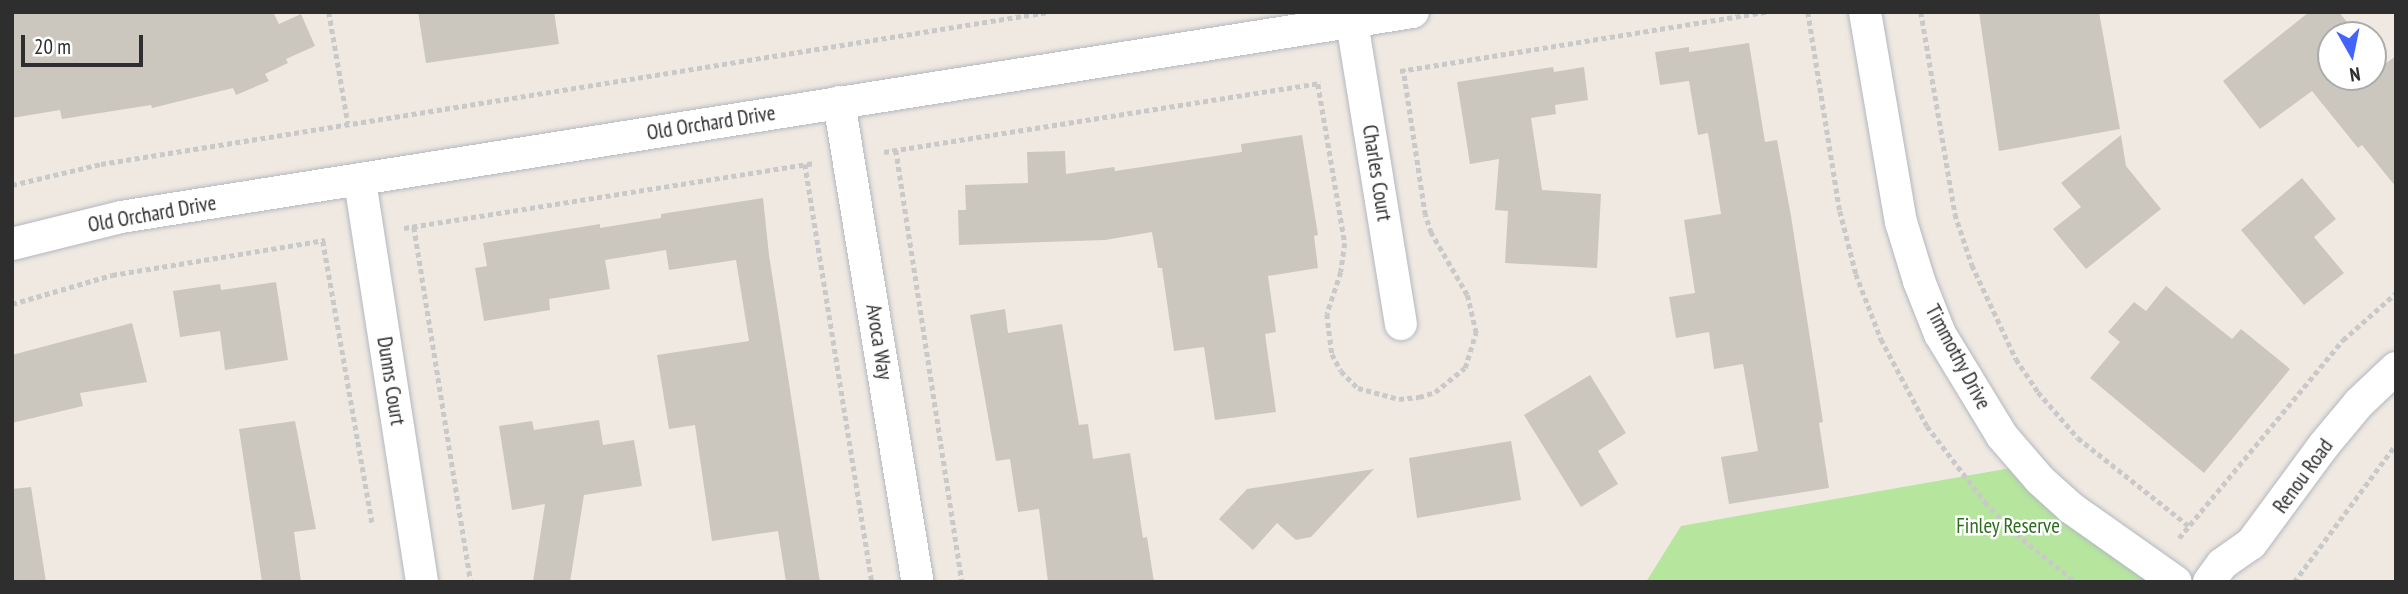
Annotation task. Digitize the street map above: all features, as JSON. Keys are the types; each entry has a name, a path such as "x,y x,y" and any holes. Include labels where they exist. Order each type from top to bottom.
{"street":[{"name":"Old Orchard Drive","path":"12,244 121,217 1413,12"},
{"name":"Timmothy Drive","path":"1865,12 1901,222 1919,281 1940,334 2002,436 2040,480 2071,508 2176,582"},
{"name":"Charles Court","path":"1352,22 1401,324"},
{"name":"Avoca Way","path":"839,102 918,582"},
{"name":"Dunns Court","path":"360,181 422,582"},
{"name":"Renou Road","path":"2209,582 2222,564 2251,544 2324,445 2359,403 2396,368"}],"path":[{"path":"329,12 348,124"},
{"path":"12,185 101,164 1048,12"},
{"path":"1394,72 1766,12"},
{"path":"1921,12 1955,214 1972,265 2016,359 2038,392 2078,438 2189,526"},
{"path":"884,152 1328,82"},
{"path":"896,150 962,582"},
{"path":"397,229 818,162"},
{"path":"804,164 872,582"},
{"path":"414,226 471,582"},
{"path":"12,304 112,275 334,239"},
{"path":"323,241 373,527"},
{"path":"2177,540 2343,340 2396,293"},
{"path":"2294,582 2396,444"}],"green space":[{"name":"Finley Reserve","path":"2028,465 2176,582 1646,582 1681,526"}],"building":[{"path":"12,12 273,12 279,24 301,14 315,46 286,59 288,63 265,74 269,81 236,95 233,88 152,108 151,105 62,119 60,110 12,118"},
{"path":"418,12 554,12 559,44 426,63"},
{"path":"1979,12 2099,12 2120,129 1999,151"},
{"path":"2309,12 2339,12 2346,21 2317,21 2317,91 2387,91 2387,62 2396,56 2396,187 2362,145 2358,148 2312,91 2260,129 2223,81"},
{"path":"1749,43 1765,142 1777,140 1791,216 1823,422 1819,423 1829,488 1729,504 1721,457 1758,451 1743,364 1714,369 1709,332 1676,338 1669,297 1695,293 1684,220 1721,214 1708,133 1698,135 1689,81 1660,85 1655,52 1689,47 1689,52"},
{"path":"1553,67 1554,72 1584,67 1588,100 1555,105 1556,114 1531,118 1542,190 1601,194 1597,268 1505,263 1508,211 1495,210 1499,159 1470,164 1457,82"},
{"path":"1302,135 1318,235 1314,236 1318,268 1268,276 1276,332 1265,334 1276,412 1215,420 1204,347 1174,351 1162,268 1158,268 1152,232 1105,240 959,245 958,210 966,210 965,185 1028,183 1027,152 1065,151 1066,174 1114,167 1115,171 1242,152 1241,144"},
{"path":"2121,135 2126,166 2161,209 2086,269 2053,229 2081,207 2061,183"},
{"path":"2302,178 2336,219 2314,237 2344,273 2304,305 2241,230"},
{"path":"763,198 769,255 820,582 786,582 778,531 712,541 695,425 669,429 657,355 749,341 736,260 669,270 666,250 605,260 610,289 549,299 550,310 484,321 475,268 487,266 483,243 600,224 600,228 661,218 661,214"},
{"path":"276,282 288,360 225,370 220,331 180,337 173,291 220,284 221,290"},
{"path":"2166,286 2232,339 2241,329 2290,369 2204,473 2090,378 2120,342 2108,332 2134,302 2146,311"},
{"path":"1005,309 1008,333 1062,324 1079,425 1088,424 1093,459 1130,453 1143,538 1147,537 1154,582 1048,582 1039,509 1018,512 1010,459 996,461 970,315"},
{"path":"132,323 147,382 80,393 83,406 12,423 12,355"},
{"path":"1590,375 1626,433 1598,451 1618,484 1581,507 1524,415"},
{"path":"599,420 603,445 634,440 642,486 584,495 570,582 533,582 545,504 512,510 499,426 532,421 534,430"},
{"path":"295,421 316,529 294,532 301,582 262,582 239,429"},
{"path":"1511,441 1521,500 1417,518 1409,458"},
{"path":"1374,469 1311,537 1296,540 1277,523 1253,550 1219,519 1247,489"},
{"path":"31,487 46,582 12,582 12,489"}]}
